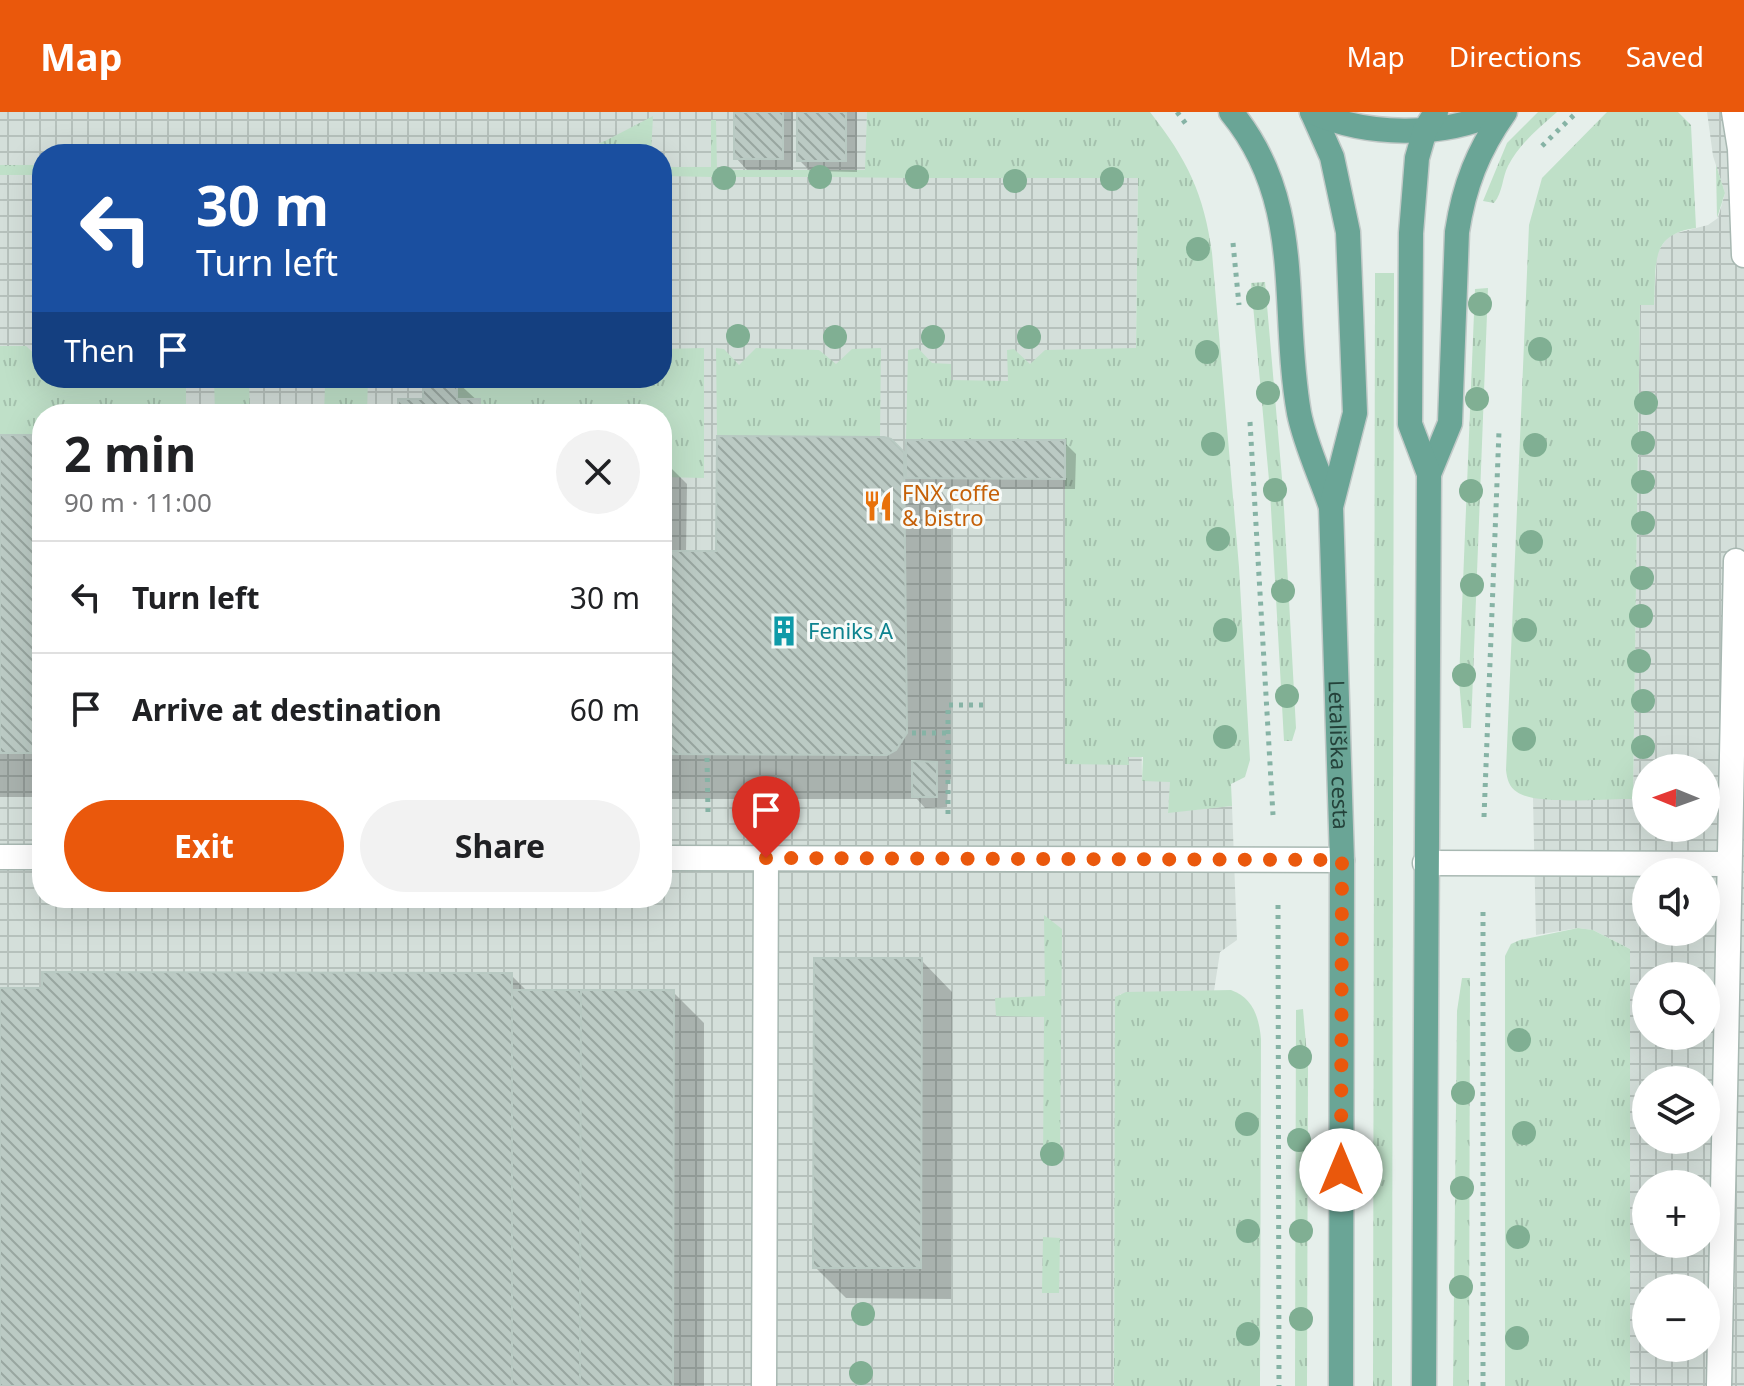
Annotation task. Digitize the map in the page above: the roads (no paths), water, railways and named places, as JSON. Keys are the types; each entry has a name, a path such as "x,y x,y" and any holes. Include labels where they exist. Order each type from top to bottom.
{"main road":[{"name":"Letališka cesta","path":"1231,112 1253,139 1279,201 1299,414 1331,507"},
{"name":"Letališka cesta","path":"1312,112 1340,186 1351,275 1355,413 1331,507 1342,860 1341,1386"},
{"name":"Letališka cesta","path":"1312,112 1335,122 1362,127 1484,118 1497,112"},
{"path":"1429,474 1450,423 1457,232 1462,201 1483,142 1505,112"},
{"path":"1424,1386 1429,474 1410,424 1411,233 1417,158 1431,121"}],"street":[{"path":"1734,112 1740,149 1744,255"},
{"path":"1719,1386 1736,561"},
{"path":"0,857 32,857"},
{"path":"672,858 1342,860"},
{"path":"764,1386 766,858"},
{"path":"1425,863 1728,864"}],"place":[{"name":"FNX coffe & bistro","path":"878,506"},
{"name":"Feniks A","path":"784,631"}]}
